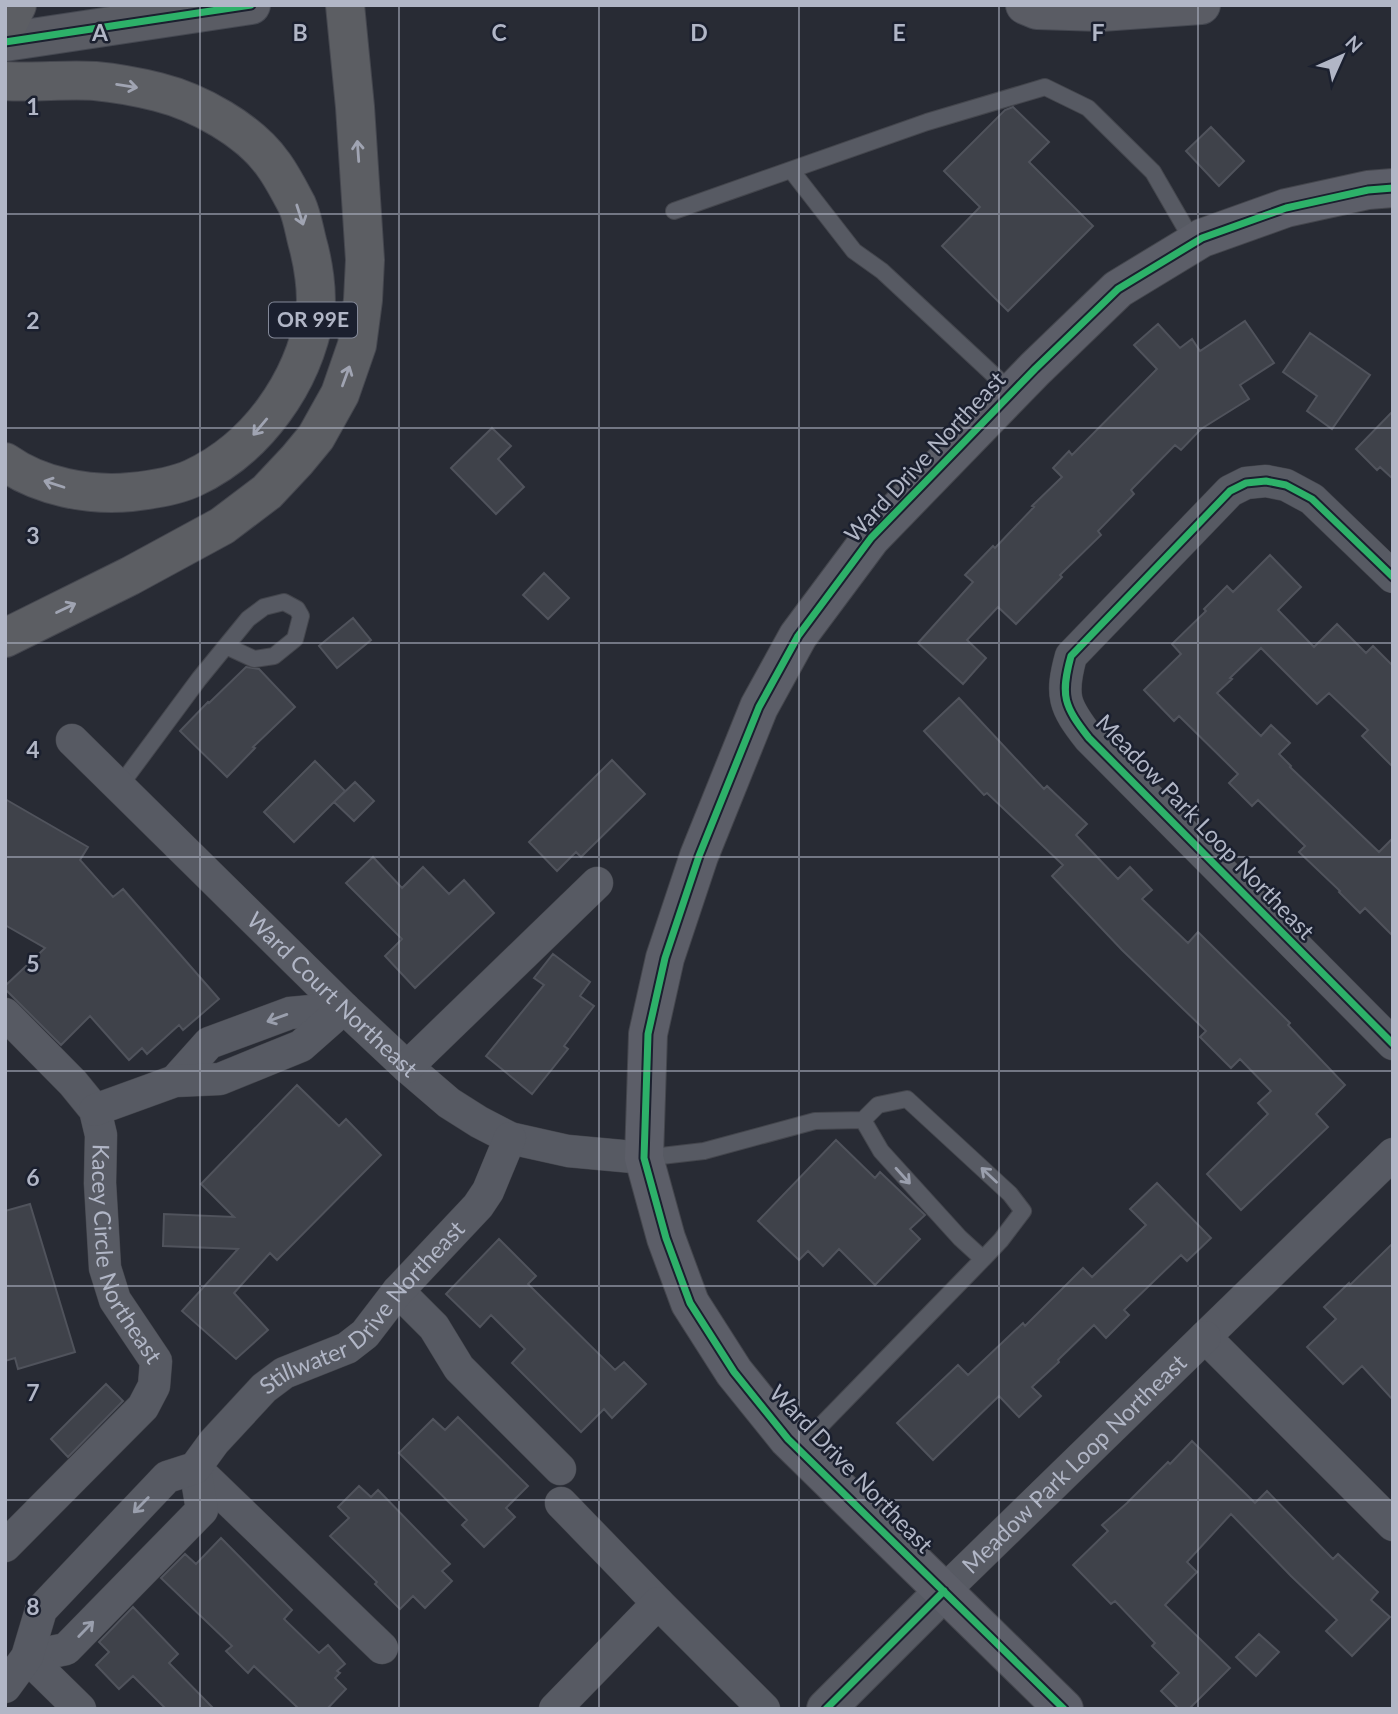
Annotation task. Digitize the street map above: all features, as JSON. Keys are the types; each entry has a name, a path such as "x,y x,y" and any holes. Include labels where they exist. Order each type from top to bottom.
{"highway":[{"path":"5,30 17,5"},
{"path":"5,638 130,576 222,526 267,492 298,460 316,437 340,394 357,345 365,260 345,5"},
{"name":"OR 99E","path":"5,81 95,81 159,92 191,103 249,139 272,163 298,207 314,264 315,312 302,362 277,407 250,439 221,462 191,479 149,490 108,494 73,490 17,470 5,462"}],"main road":[{"path":"5,42 251,5"},
{"path":"1025,5 1037,10 1101,12 1202,5"},
{"name":"Ward Drive Northeast","path":"1064,1709 798,1449 733,1372 690,1303 666,1238 644,1158 648,1034 665,958 699,856 759,707 798,636 871,538 1118,289 1202,238 1286,208 1368,190 1393,188"}],"street":[{"name":"Meadow Park Loop Northeast","path":"1393,578 1312,499 1286,485 1266,481 1245,483 1230,491 1071,656 1065,678 1065,697 1072,717 1089,738 1393,1044"},
{"name":"Ward Court Northeast","path":"72,740 344,1008 449,1103 510,1138 568,1151 644,1158"},
{"path":"407,1067 597,883"},
{"name":"Kacey Circle Northeast","path":"95,1110 175,1080 209,1043 290,1013 344,1008"},
{"name":"Kacey Circle Northeast","path":"5,1014 73,1083 95,1110 101,1135 100,1183 105,1268 115,1300 156,1361 154,1386 143,1407 5,1546"},
{"name":"Stillwater Drive Northeast","path":"195,1468 214,1441 264,1388 284,1373 347,1348 365,1334 398,1291 478,1206 488,1191 510,1138"},
{"name":"Meadow Park Loop Northeast","path":"944,1591 1393,1154"},
{"path":"398,1291 434,1327 459,1368 560,1469"},
{"name":"Meadow Park Loop Northeast","path":"1205,1336 1393,1525"},
{"path":"195,1468 382,1648"},
{"path":"27,1657 66,1649 202,1510 195,1468"},
{"path":"5,1687 27,1657 41,1610 167,1477 195,1468"},
{"path":"561,1503 764,1709"},
{"path":"826,1709 944,1591"},
{"path":"555,1709 658,1603"},
{"path":"27,1657 79,1709"}],"lane":[{"path":"674,211 928,122 1045,87 1088,108 1153,173 1194,243"},
{"path":"791,170 854,251 881,271 1012,393"},
{"path":"119,786 199,679 226,646 248,620 264,607 284,602 297,609 301,616 295,639 275,656 254,659 226,646"},
{"path":"644,1158 704,1151 815,1121 863,1121 878,1105 907,1099 1010,1195 1023,1211 984,1259 798,1449"},
{"path":"863,1121 881,1151 960,1238 984,1259"}],"building":[{"path":"1013,107 1049,142 1029,162 1093,226 1008,311 942,246 980,207 944,171 1005,110"},
{"path":"1211,127 1244,161 1219,186 1186,151"},
{"path":"1245,321 1274,363 1240,385 1249,399 1201,429 1181,450 1175,445 1131,490 1134,494 1098,531 1101,535 1016,624 998,607 967,640 986,658 963,684 918,643 973,582 965,575 993,546 995,548 1062,477 1053,468 1069,451 1072,455 1157,369 1134,345 1158,324 1180,348 1192,339 1200,351"},
{"path":"1310,333 1370,375 1332,429 1307,411 1317,396 1283,372"},
{"path":"1393,411 1393,479 1380,467 1377,470 1356,449"},
{"path":"492,428 511,446 498,459 524,487 496,514 451,468"},
{"path":"1270,555 1301,587 1278,610 1314,647 1337,624 1366,653 1373,646 1393,666 1393,767 1362,736 1368,730 1329,693 1317,704 1261,648 1217,693 1261,736 1271,725 1290,743 1279,754 1379,852 1393,838 1393,936 1365,908 1360,913 1299,852 1305,846 1258,800 1252,806 1229,783 1238,774 1179,716 1174,721 1144,690 1181,654 1172,644 1206,611 1204,609 1227,586 1233,592"},
{"path":"544,573 569,598 548,619 523,595"},
{"path":"353,618 371,640 337,668 319,646"},
{"path":"246,667 259,669 295,707 253,747 255,748 227,777 180,731"},
{"path":"959,698 1044,789 1047,786 1087,824 1076,835 1118,879 1130,867 1152,890 1142,899 1188,943 1198,932 1290,1023 1288,1025 1345,1085 1316,1114 1328,1127 1241,1210 1207,1174 1268,1114 1258,1103 1271,1091 1240,1059 1231,1068 1200,1037 1206,1031 1122,950 1052,876 1063,865 987,793 984,795 924,731"},
{"path":"612,760 645,794 581,857 576,852 557,871 529,842"},
{"path":"315,761 345,791 294,842 264,812"},
{"path":"355,782 374,801 354,821 334,802"},
{"path":"5,799 88,847 80,860 113,897 123,889 219,999 183,1030 179,1025 147,1054 142,1048 129,1060 90,1016 61,1045 5,989 45,948 5,925"},
{"path":"373,857 402,888 423,867 449,894 464,880 494,913 415,988 385,956 402,939 346,883"},
{"path":"553,954 590,982 580,996 594,1006 564,1046 568,1049 532,1094 486,1056 544,985 534,978"},
{"path":"297,1085 339,1126 346,1119 381,1155 277,1260 270,1253 234,1293 268,1330 236,1359 182,1311 238,1249 163,1246 164,1214 234,1217 201,1184"},
{"path":"836,1140 875,1178 880,1172 925,1215 910,1229 920,1239 875,1285 839,1249 823,1266 808,1251 799,1260 758,1221"},
{"path":"1157,1183 1211,1238 1187,1261 1181,1255 1124,1310 1129,1315 1106,1338 1094,1325 1032,1387 1041,1396 1019,1417 999,1396 933,1460 897,1423 958,1365 968,1375 1023,1323 1025,1326 1083,1268 1092,1277 1146,1225 1130,1209"},
{"path":"30,1204 75,1352 18,1369 15,1358 5,1361 5,1211"},
{"path":"499,1239 536,1276 528,1284 615,1370 624,1362 646,1384 612,1418 604,1409 581,1432 512,1363 525,1349 491,1315 480,1327 446,1294"},
{"path":"1393,1243 1393,1400 1362,1366 1343,1384 1307,1347 1336,1319 1324,1307"},
{"path":"106,1384 123,1401 68,1457 51,1439"},
{"path":"458,1417 528,1486 506,1508 515,1517 484,1547 462,1525 467,1520 399,1453 433,1419 445,1430"},
{"path":"1192,1441 1255,1503 1267,1491 1333,1559 1338,1554 1378,1592 1371,1600 1390,1617 1352,1656 1326,1631 1337,1620 1231,1514 1187,1562 1197,1572 1165,1605 1230,1668 1189,1709 1179,1709 1161,1691 1179,1673 1152,1646 1155,1643 1115,1601 1111,1604 1073,1565 1108,1531 1102,1525"},
{"path":"359,1486 371,1497 378,1490 450,1564 442,1571 452,1581 425,1608 413,1596 400,1609 330,1536 349,1518 338,1507"},
{"path":"221,1538 292,1610 284,1619 319,1653 328,1645 345,1664 337,1671 340,1673 335,1678 346,1689 327,1709 299,1709 254,1666 248,1673 226,1651 232,1646 161,1578 185,1554 196,1564"},
{"path":"133,1607 178,1654 169,1663 214,1709 166,1709 133,1676 119,1689 96,1665 109,1652 99,1642"},
{"path":"1259,1634 1279,1652 1256,1676 1236,1657"}],"cycle path":[{"path":"5,42 251,5"},
{"path":"1064,1709 788,1439 734,1372 690,1303 666,1238 644,1158 648,1034 665,958 699,856 759,707 798,636 871,538 1035,369 1118,289 1202,238 1286,208 1368,190 1393,188"},
{"path":"1393,577 1312,499 1286,485 1266,481 1246,483 1230,491 1071,656 1065,691 1069,709 1089,738 1393,1044"},
{"path":"826,1709 944,1591"}]}
